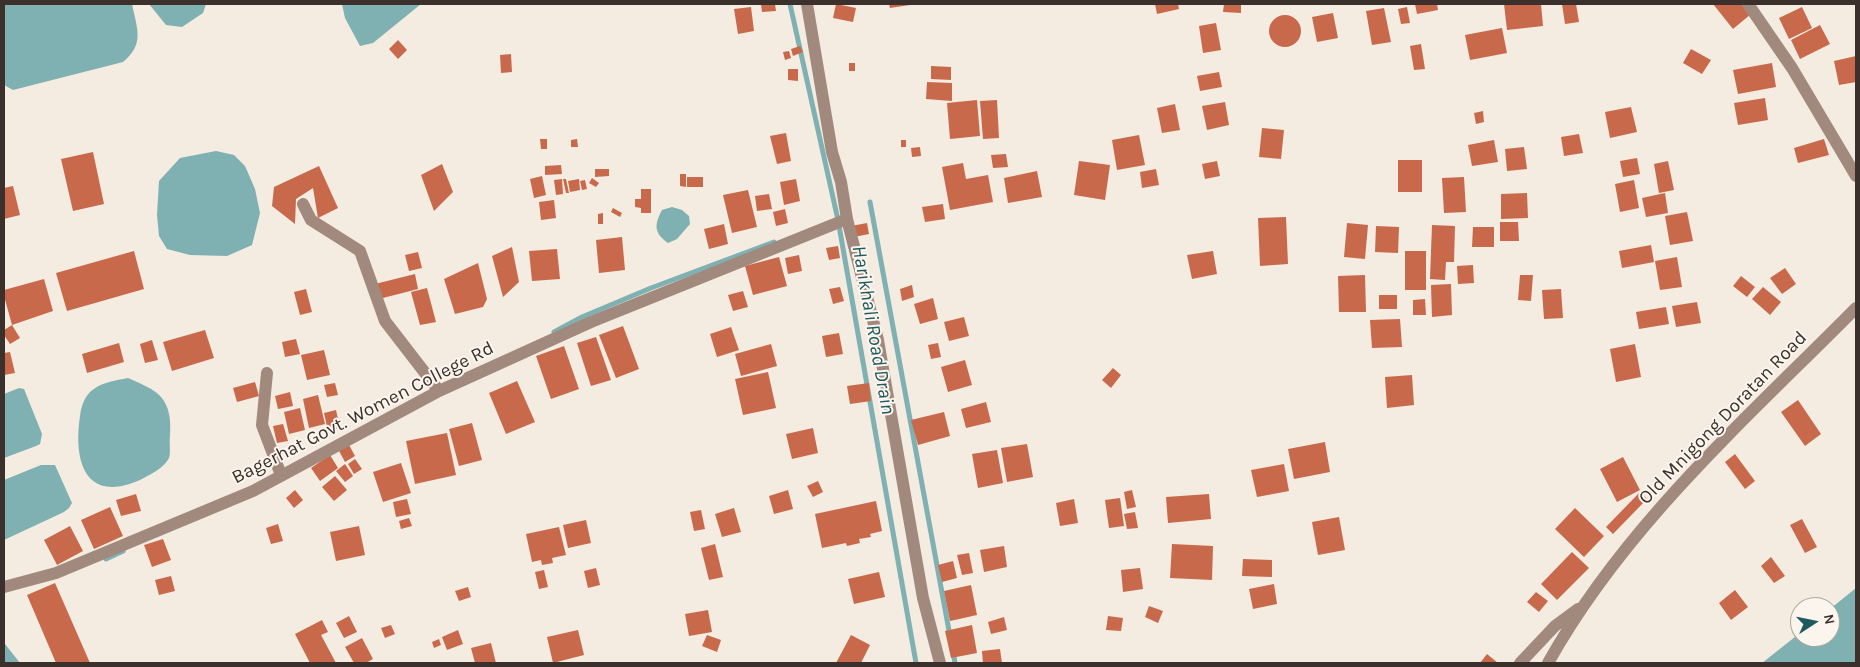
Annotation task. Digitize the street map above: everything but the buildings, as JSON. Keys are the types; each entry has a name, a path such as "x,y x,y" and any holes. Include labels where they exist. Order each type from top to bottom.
{"street":[{"path":"807,4 832,152 842,182 847,219 878,340 923,598 940,663"},
{"path":"1748,4 1792,68 1856,176"},
{"path":"303,204 310,220 360,251 385,321 439,391"},
{"name":"Bagerhat Govt. Women College Rd","path":"4,587 56,573 253,491 439,391 591,322 847,219"},
{"name":"Old Mnigong Doratan Road","path":"1548,663 1605,574 1688,476 1856,308"},
{"path":"267,373 262,425 281,476"},
{"path":"1520,663 1555,626 1584,605"}],"water":[{"path":"4,4 132,4 138,36 137,42 130,55 123,62 13,90 4,85"},
{"path":"149,4 206,4 203,13 182,27 166,25"},
{"path":"342,4 421,4 373,43 360,46 345,18"},
{"path":"216,151 234,155 245,166 255,189 260,213 252,245 227,256 190,255 167,249 159,236 157,215 159,181 180,158"},
{"path":"672,207 682,210 689,216 690,224 677,239 668,243 660,236 657,224 662,210"},
{"path":"128,378 155,391 165,403 170,419 170,456 161,468 142,479 123,486 108,487 96,483 87,475 82,463 78,433 80,416 82,406 90,392 102,384"},
{"path":"19,388 24,389 42,434 40,444 4,458 4,394"},
{"path":"41,465 55,465 72,503 64,512 4,540 4,480"},
{"path":"1856,588 1856,663 1762,663 1790,641 1790,647 1840,647 1840,601"},
{"path":"5,644 20,663 4,663"}],"waterway":[{"name":"Harikhali Road Drain","path":"790,4 838,220 916,663"},
{"name":"Harikhali Road Drain","path":"870,202 950,636"},
{"path":"554,332 582,317 651,288 774,242"},
{"path":"106,559 123,551"},
{"name":"Harikhali Road Drain","path":"953,651 955,663"}]}
